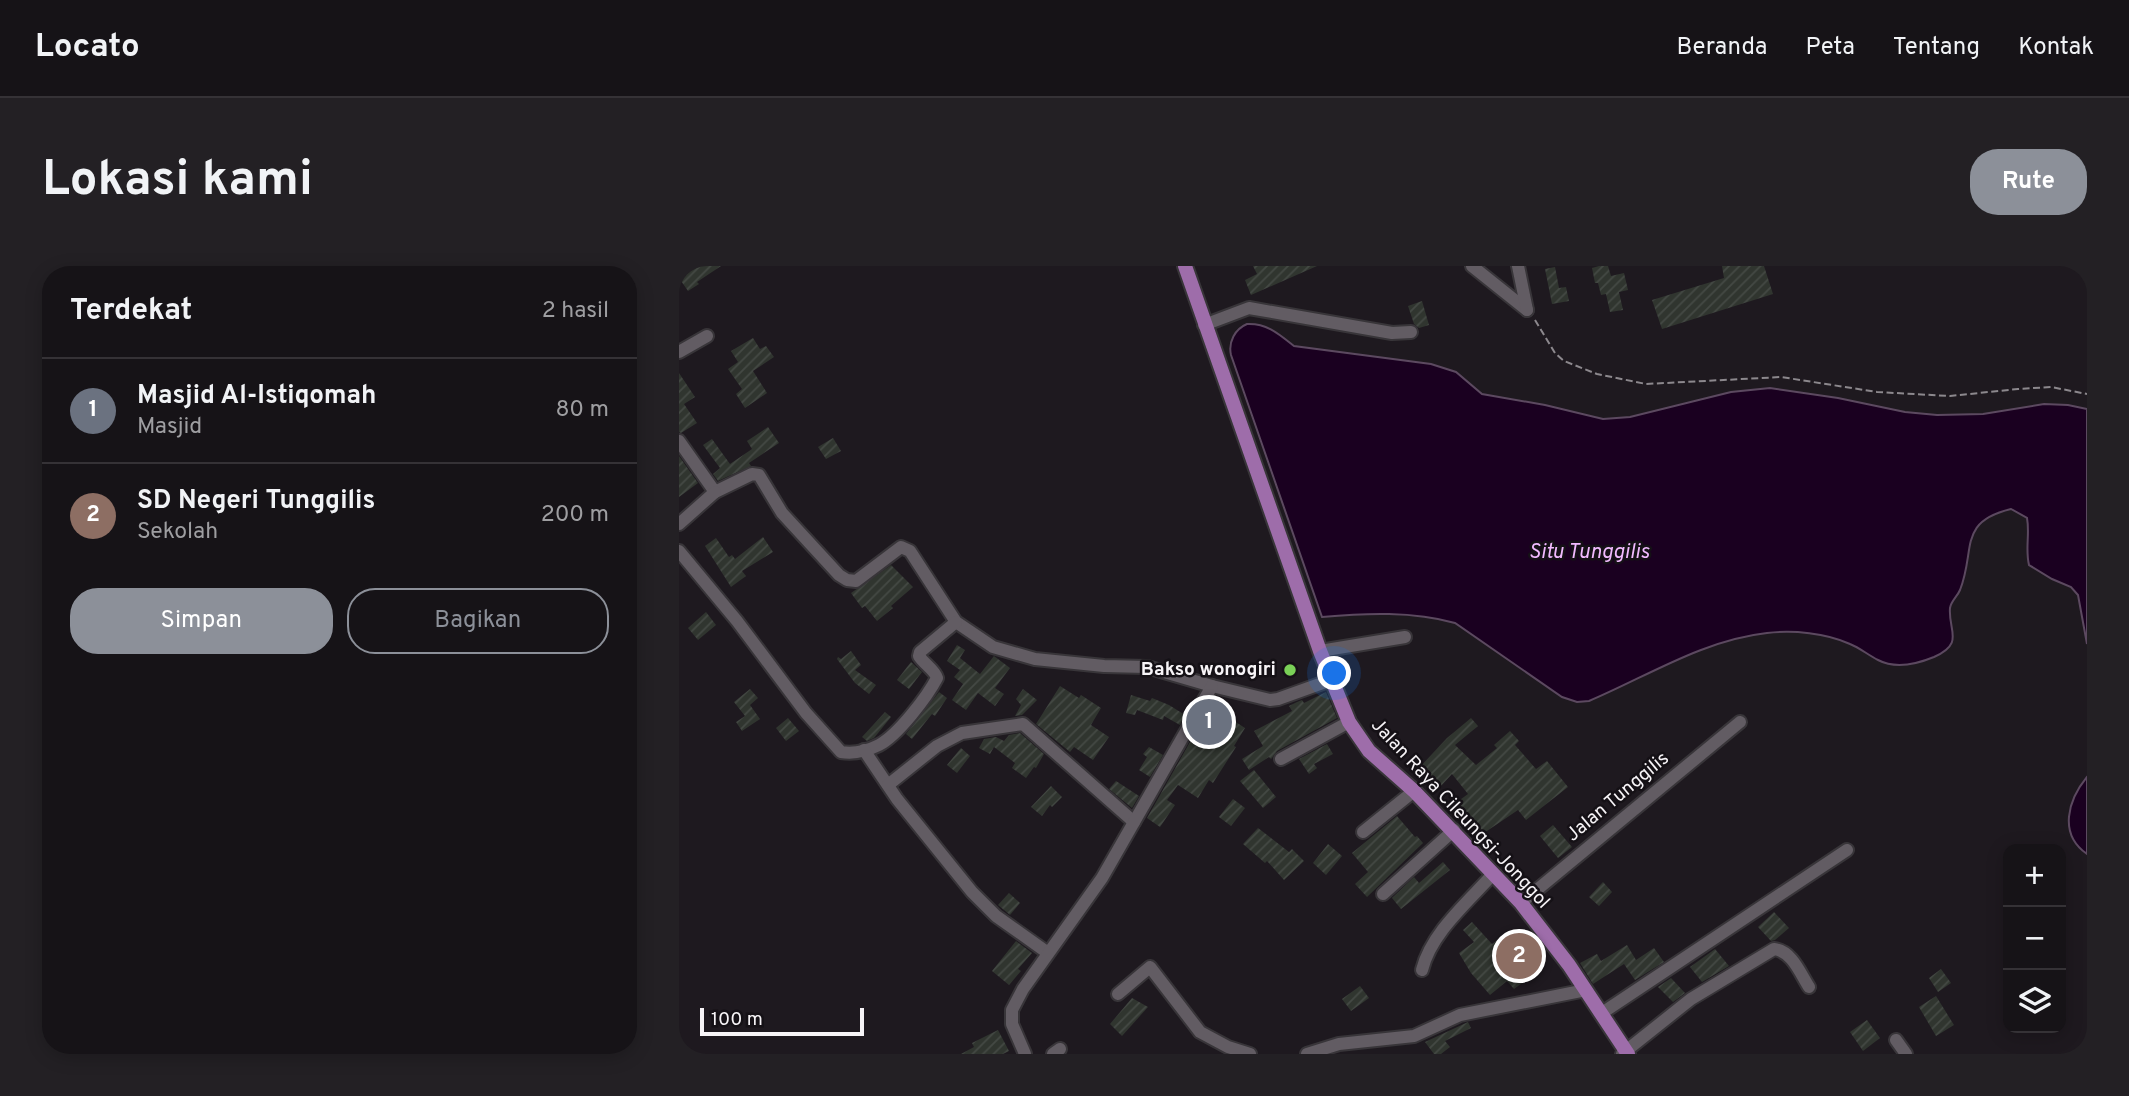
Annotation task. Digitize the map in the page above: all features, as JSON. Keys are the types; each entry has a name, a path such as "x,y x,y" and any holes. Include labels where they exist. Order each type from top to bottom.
{"main road":[{"name":"Jalan Raya Cileungsi-Jonggol","path":"1185,266 1320,652 1349,722 1369,751 1414,791 1521,903 1602,1013 1625,1053"}],"street":[{"path":"1472,266 1527,310"},
{"path":"1518,266 1527,310"},
{"path":"1204,325 1249,308 1392,333 1411,332"},
{"path":"679,352 707,336"},
{"path":"679,441 715,492"},
{"path":"679,524 715,492 751,474 759,475 782,513 839,575 856,581 901,547 906,548 956,622 993,647 1035,659 1147,667 1270,700 1331,680"},
{"path":"679,551 737,621 806,713 841,752 851,753 880,744 896,731 937,678 937,674 924,664 919,656 920,652 956,622"},
{"path":"1320,652 1405,638"},
{"path":"1025,1054 1012,1024 1012,1010 1023,989 1102,878 1212,686"},
{"path":"1281,759 1349,722"},
{"name":"Jalan Tunggilis","path":"1521,903 1740,722"},
{"path":"888,785 937,746 962,733 1023,724 1134,822"},
{"path":"864,750 972,892 996,916 1048,953"},
{"path":"1363,832 1414,791"},
{"path":"1383,894 1454,831"},
{"path":"1602,1013 1847,850"},
{"path":"1422,970 1433,942 1493,874"},
{"path":"1625,1053 1691,999 1775,949 1789,955 1809,987"},
{"path":"1118,994 1150,967 1200,1032 1228,1047 1249,1054"},
{"path":"1307,1054 1339,1044 1415,1036 1460,1015 1586,990"},
{"path":"1896,1041 1906,1054"}],"path":[{"path":"1527,310 1555,353 1564,361 1597,374 1646,384 1781,376 1877,392 1950,396 2051,387 2087,394"}],"water":[{"name":"Situ Tunggilis","path":"1247,324 1267,327 1294,346 1431,364 1456,372 1482,394 1603,419 1630,417 1731,392 1770,388 1905,412 1937,415 1983,414 2044,404 2087,409 2087,644 2078,595 2071,587 2029,565 2027,518 2011,509 1994,515 1975,530 1965,576 1950,608 1953,636 1949,647 1934,657 1913,663 1885,663 1841,640 1820,635 1798,632 1767,633 1720,643 1589,701 1577,702 1562,697 1455,623 1423,616 1389,614 1322,617 1231,355 1233,336"},
{"path":"2087,777 2087,854 2072,837 2069,817 2075,796"}],"building":[{"path":"679,266 721,266 688,291 679,278"},
{"path":"1253,266 1317,266 1251,295 1245,280 1257,274"},
{"path":"1608,266 1611,276 1624,273 1628,290 1619,292 1623,310 1610,312 1606,294 1601,295 1598,283 1595,283 1592,268"},
{"path":"1722,266 1764,266 1773,294 1662,329 1652,300 1724,278"},
{"path":"1555,267 1559,288 1566,287 1569,301 1552,304 1545,269"},
{"path":"1422,301 1429,325 1419,328 1414,324 1408,306"},
{"path":"753,338 760,349 766,346 774,357 753,371 767,393 745,408 736,394 742,389 728,369 738,362 731,351"},
{"path":"679,373 695,397 684,404 697,423 681,433 679,432"},
{"path":"768,427 779,443 749,463 751,466 718,481 713,474 720,468 703,445 712,439 730,464 752,449 747,441"},
{"path":"833,438 841,451 826,459 818,447"},
{"path":"679,456 698,483 679,497"},
{"path":"763,537 773,552 742,571 746,576 731,587 705,546 716,538 729,557 732,555 735,559"},
{"path":"891,565 913,587 877,621 865,606 862,608 851,593"},
{"path":"706,612 716,625 698,640 688,628"},
{"path":"957,645 965,650 960,658 980,674 994,656 1010,668 995,688 1004,694 995,706 978,693 966,710 952,700 963,684 954,677 960,670 947,661"},
{"path":"851,651 861,665 855,670 876,685 869,694 855,683 837,659"},
{"path":"911,662 922,672 909,689 897,680"},
{"path":"1060,686 1101,708 1091,725 1109,737 1093,760 1074,747 1070,752 1036,724"},
{"path":"750,689 758,698 750,705 760,719 742,731 736,722 745,716 734,702"},
{"path":"1023,689 1037,700 1022,715 1015,716 1021,705 1016,699"},
{"path":"939,692 947,698 935,716 932,714 912,739 906,734"},
{"path":"1326,692 1337,718 1277,751 1271,759 1269,757 1249,770 1242,759 1263,746 1254,731 1292,711 1289,706 1302,700 1304,703"},
{"path":"1131,695 1150,701 1152,698 1185,715 1180,725 1164,716 1163,720 1137,710 1135,715 1126,713"},
{"path":"1219,699 1231,707 1225,715 1245,728 1213,783 1209,780 1198,798 1178,785 1167,800 1175,805 1160,827 1147,818 1207,712 1209,713"},
{"path":"885,712 891,717 874,738 867,741 862,737"},
{"path":"788,718 799,731 786,741 776,728"},
{"path":"1471,718 1478,726 1455,745 1476,765 1497,748 1494,745 1510,731 1519,741 1515,745 1536,769 1547,761 1568,787 1526,820 1518,810 1481,835 1457,802 1468,794 1452,774 1440,787 1419,768 1447,738"},
{"path":"1020,733 1044,754 1026,778 1012,768 1015,763 994,747 990,754 979,748 984,739 996,737 1004,741 1009,735"},
{"path":"1327,744 1333,754 1314,764 1317,768 1309,774 1299,759"},
{"path":"1149,747 1163,755 1150,777 1139,770 1147,757 1143,754"},
{"path":"961,748 970,756 957,773 947,765"},
{"path":"1254,770 1276,797 1263,808 1240,781"},
{"path":"1116,781 1139,796 1132,808 1109,789"},
{"path":"1051,786 1062,797 1052,807 1050,805 1042,816 1031,807"},
{"path":"1233,799 1245,808 1231,826 1219,817"},
{"path":"1397,816 1423,843 1367,897 1355,884 1368,872 1352,853"},
{"path":"1553,825 1572,847 1558,858 1540,836"},
{"path":"1258,828 1289,852 1292,849 1304,861 1284,880 1267,861 1265,863 1243,844"},
{"path":"1328,844 1342,856 1326,875 1313,863"},
{"path":"1443,862 1450,870 1401,909 1392,898 1414,877 1419,883"},
{"path":"1603,882 1612,892 1599,906 1589,897"},
{"path":"1009,893 1020,903 1010,915 998,905"},
{"path":"1774,912 1789,928 1771,941 1758,927"},
{"path":"1472,922 1492,944 1500,938 1529,978 1514,989 1507,981 1490,995 1471,973 1459,953 1474,942 1463,930"},
{"path":"1016,941 1032,953 1009,985 992,971"},
{"path":"1627,945 1636,960 1654,948 1664,962 1635,980 1624,964 1593,984 1580,963 1597,954 1601,961"},
{"path":"1715,949 1729,966 1702,982 1690,967"},
{"path":"1941,969 1951,983 1938,992 1929,978"},
{"path":"1671,978 1685,993 1673,1002 1658,987"},
{"path":"1360,986 1369,998 1351,1011 1342,999"},
{"path":"1936,996 1954,1025 1936,1036 1919,1007"},
{"path":"1132,998 1148,1007 1122,1036 1110,1024"},
{"path":"1867,1020 1880,1038 1863,1051 1850,1032"},
{"path":"1468,1022 1471,1028 1445,1041 1450,1047 1441,1054 1434,1054 1425,1042"},
{"path":"998,1030 1009,1051 1003,1054 961,1054 974,1047 972,1043"}],"place":[{"name":"Bakso wonogiri","path":"1290,670"},
{"name":"Masjid Al-Istiqomah","path":"1209,722"},
{"name":"SD Negeri Tunggilis","path":"1519,956"}]}
